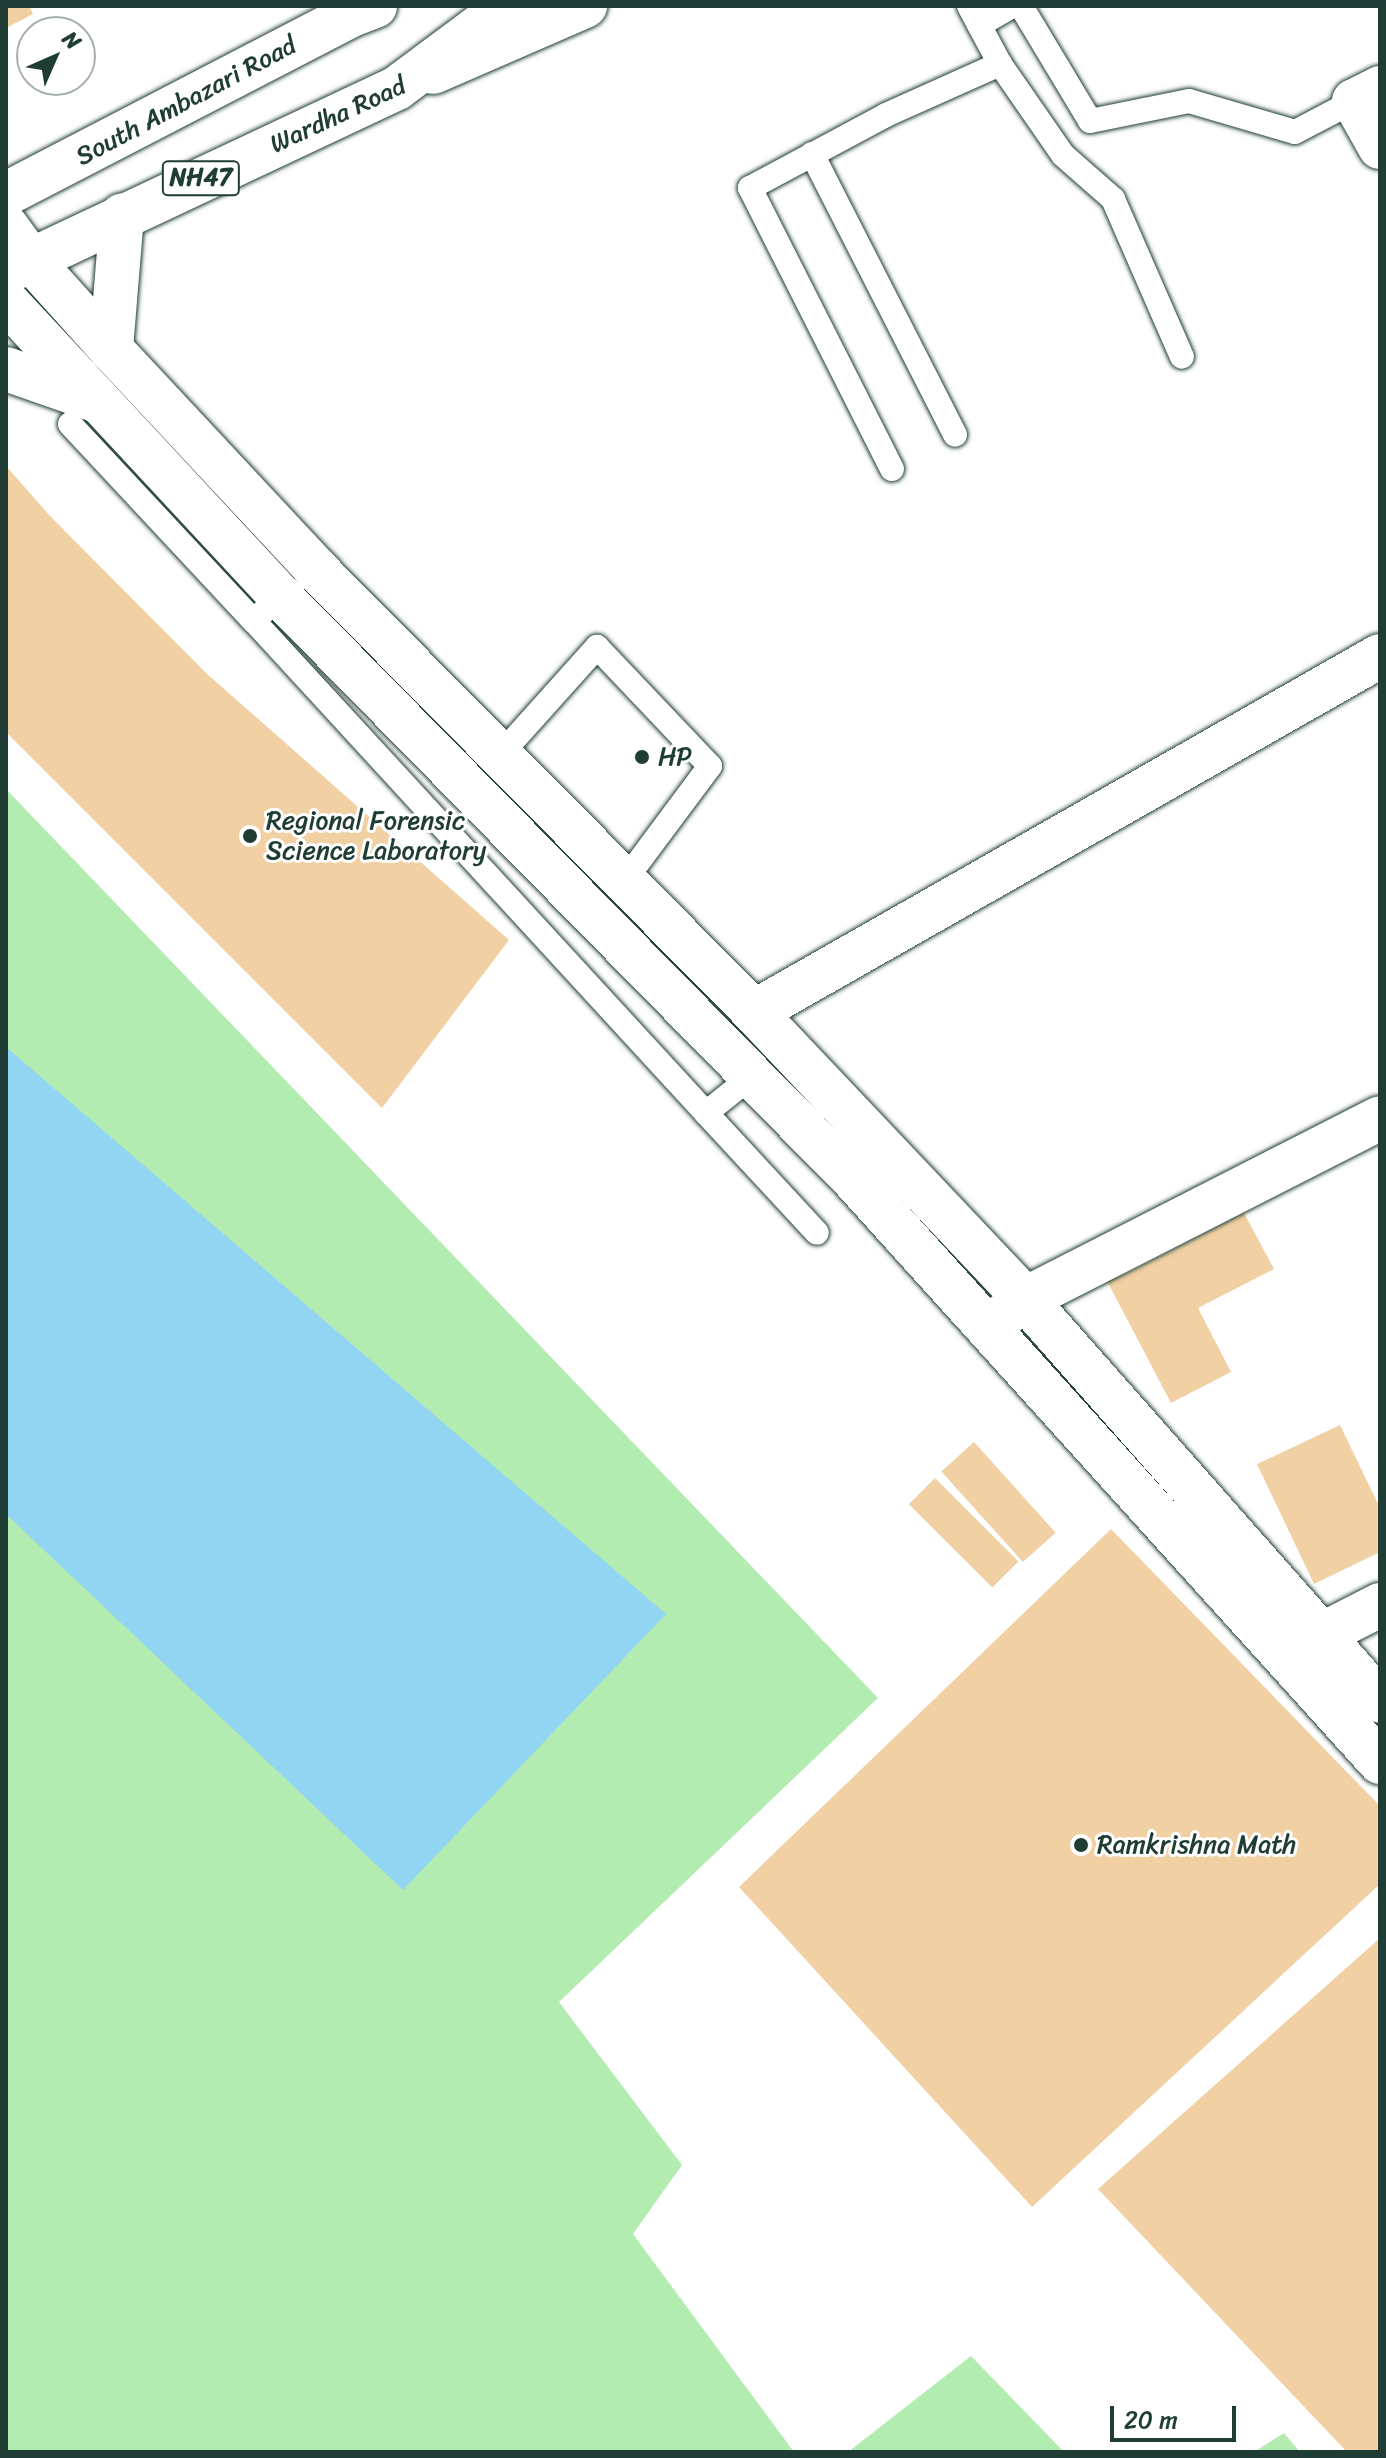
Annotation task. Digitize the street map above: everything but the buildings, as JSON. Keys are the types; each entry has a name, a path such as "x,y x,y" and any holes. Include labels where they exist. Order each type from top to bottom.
{"main road":[{"name":"Wardha Road","path":"14,252 122,215 397,88 585,6"},
{"name":"NH47","path":"397,88 504,8"},
{"name":"South Ambazari Road","path":"6,194 363,9"},
{"path":"1367,94 1380,147"},
{"path":"111,349 122,215"},
{"path":"14,252 111,349 314,567 754,1012 1025,1299 1305,1647 1380,1762"},
{"path":"6,301 82,412 268,609 856,1182 989,1327 1305,1647 1380,1701"},
{"path":"6,369 82,412"},
{"path":"754,1012 1380,656"},
{"path":"989,1327 1025,1299 1380,1118"},
{"path":"1305,1647 1380,1605"}],"lane":[{"path":"1012,6 974,15 1000,64 1063,155 1113,199 1182,357"},
{"path":"1021,6 1090,121 1189,101 1295,132 1367,94"},
{"path":"892,469 750,188 886,115 1000,64"},
{"path":"812,154 955,435"},
{"path":"314,567 268,609 706,1113 817,1233"},
{"path":"501,754 597,647 710,766 625,880"},
{"path":"706,1113 751,1077"}],"green space":[{"path":"6,789 878,1698 559,2002 682,2165 633,2234 794,2452 6,2452"},
{"path":"971,2356 1064,2452 848,2452"},
{"path":"1284,2433 1300,2452 1254,2452"}],"water":[{"path":"6,1047 666,1614 403,1890 6,1514"}],"place":[{"name":"HP","path":"642,757"},
{"name":"Regional Forensic Science Laboratory","path":"250,836"},
{"name":"Ramkrishna Math","path":"1081,1845"}]}
